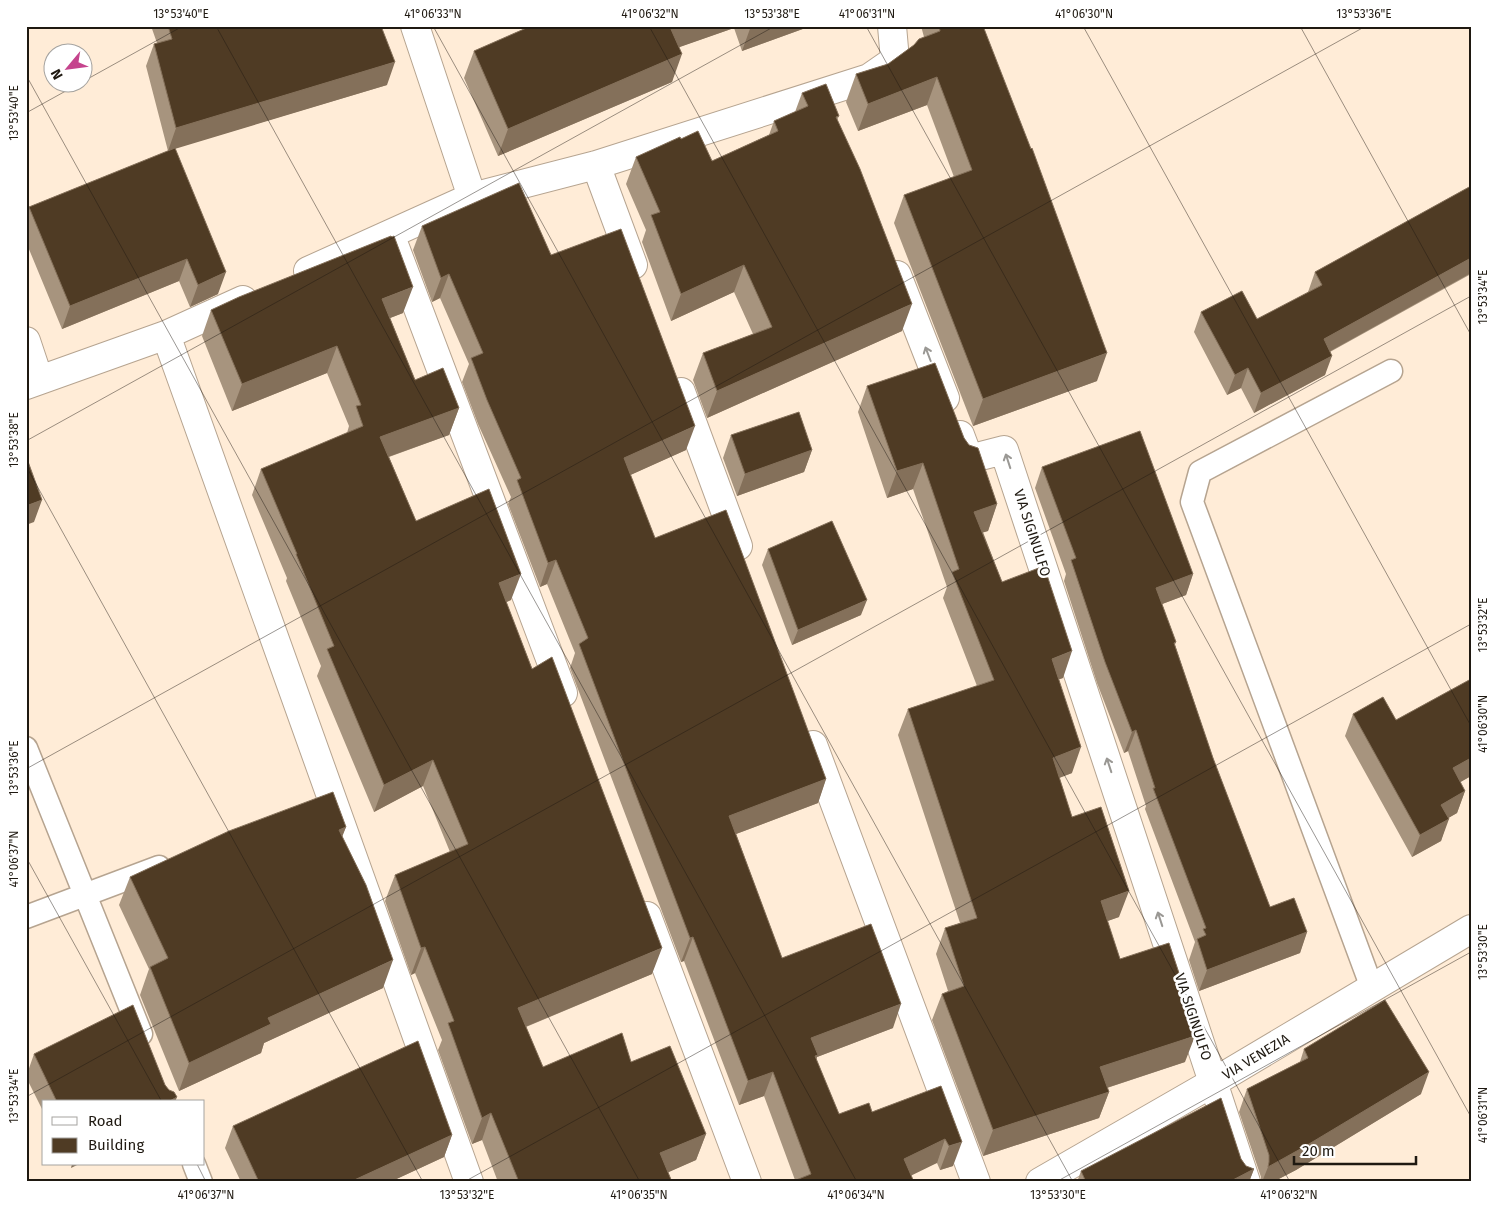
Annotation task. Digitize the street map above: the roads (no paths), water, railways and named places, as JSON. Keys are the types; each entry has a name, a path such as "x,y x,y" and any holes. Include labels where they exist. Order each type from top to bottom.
{"street":[{"path":"415,26 472,197"},
{"path":"26,341 33,382 166,335 472,197 829,102 895,60 892,26"},
{"path":"596,165 641,286"},
{"path":"390,234 572,717"},
{"name":"VIA SIGINULFO","path":"887,248 969,460 1004,450 1214,1082"},
{"path":"166,335 324,806 469,1182"},
{"path":"673,370 746,566"},
{"path":"805,725 976,1182"},
{"path":"639,894 747,1182"},
{"name":"VIA VENEZIA","path":"1040,1182 1214,1082 1471,928"},
{"path":"1214,1082 1246,1182"}],"lane":[{"path":"1372,988 1192,502 1200,472 1391,371"},
{"path":"26,748 151,1057"},
{"path":"26,918 177,860"},
{"path":"195,1166 201,1182"}]}
